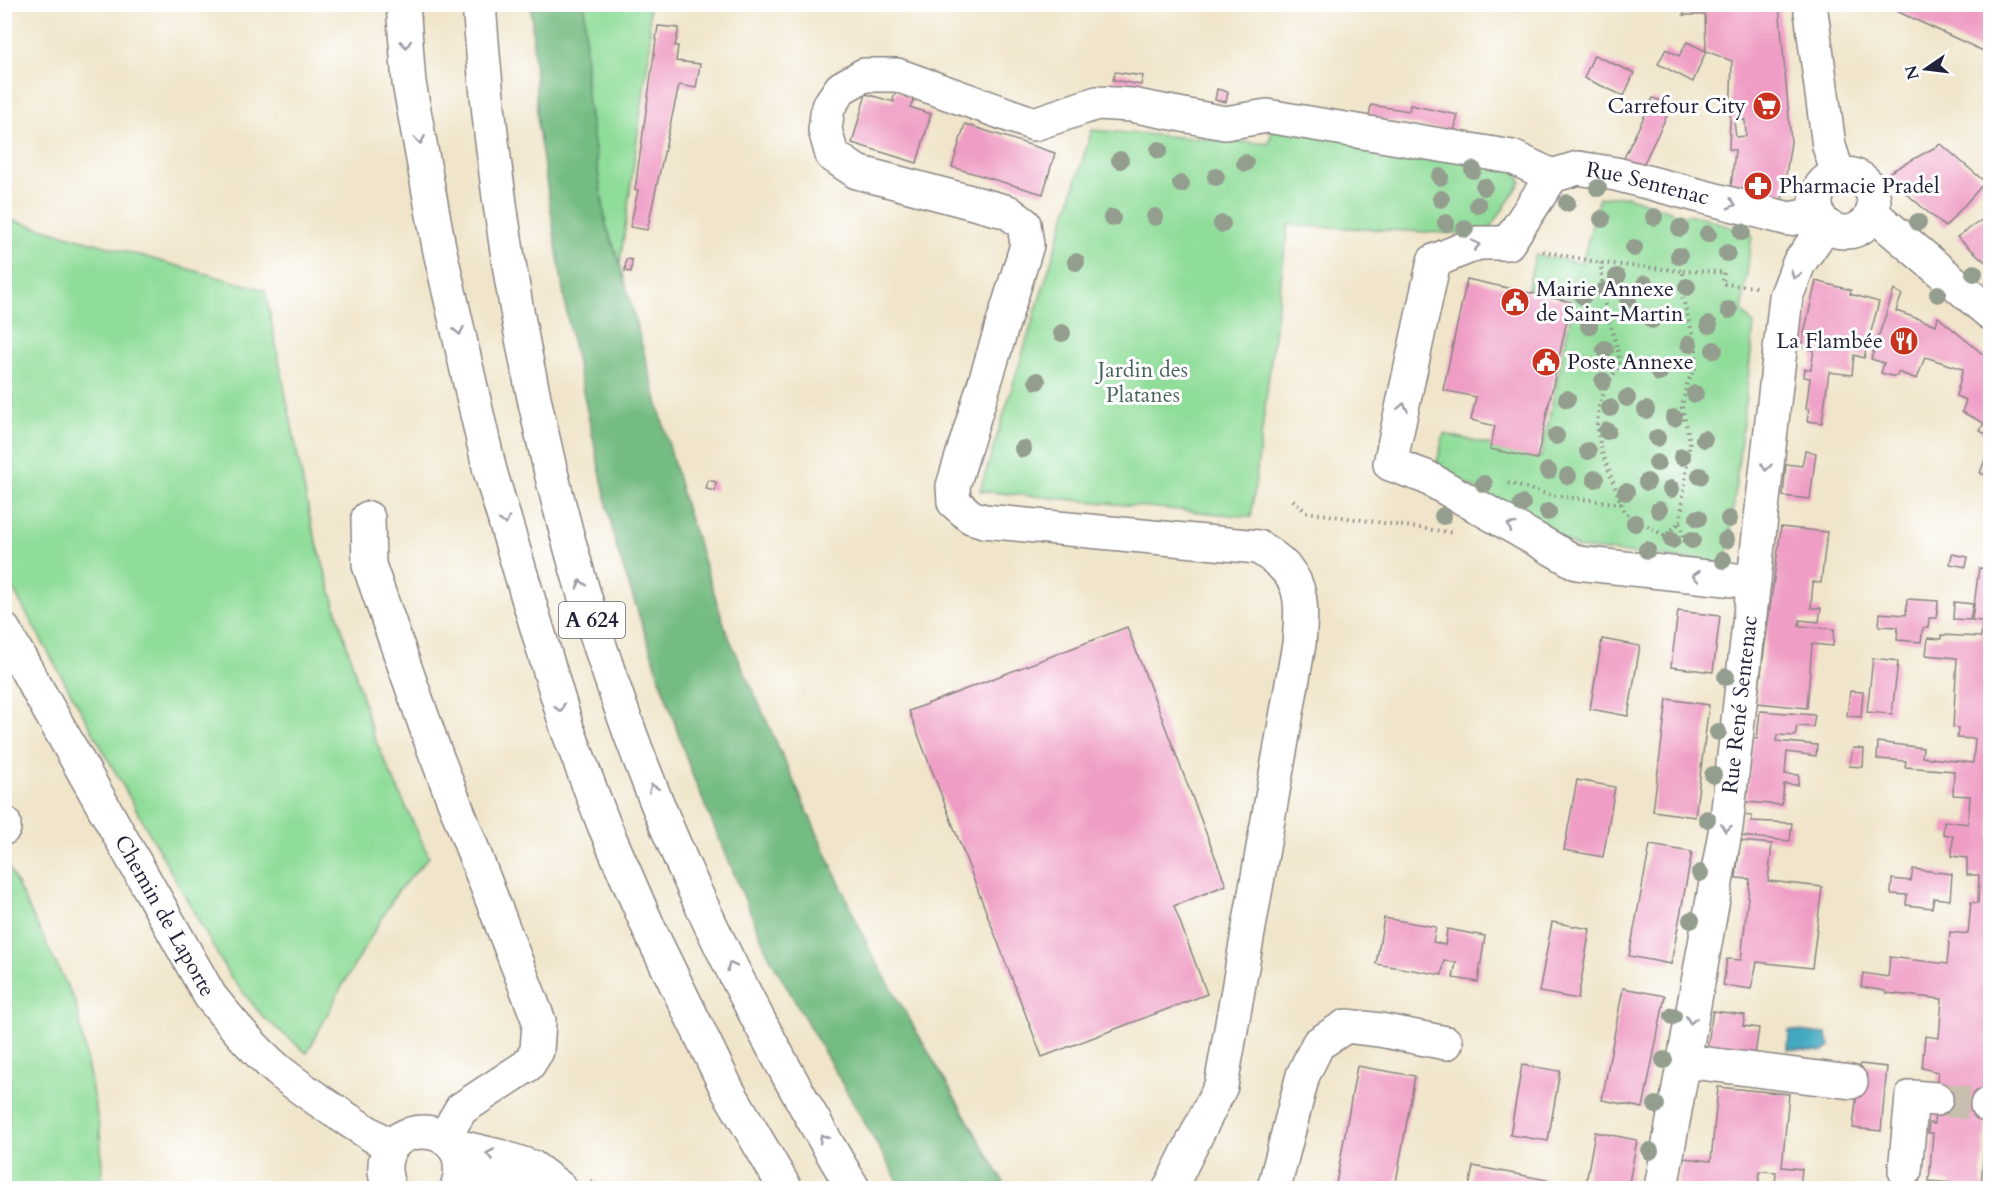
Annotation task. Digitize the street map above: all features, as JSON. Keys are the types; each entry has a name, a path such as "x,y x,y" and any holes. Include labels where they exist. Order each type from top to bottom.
{"main road":[{"name":"A 624","path":"404,4 409,83 439,247 490,471 567,728 604,825 651,933 727,1089 786,1188"},
{"name":"A 624","path":"479,4 486,105 503,242 548,461 594,629 629,729 698,898 769,1044 853,1188"},
{"path":"1809,4 1829,146 1838,174"},
{"path":"1170,1188 1221,1086 1299,644 1302,609 1298,586 1280,560 1258,546 984,521 971,518 954,502 953,486 1027,245 1024,224 1008,212 857,172 832,155 825,130 828,107 841,88 864,75 897,75 1034,124 1098,103 1131,105 1225,123 1266,116 1512,157 1552,176"},
{"name":"Rue Sentenac","path":"1508,243 1552,176 1578,168 1616,174 1789,219 1821,219"},
{"path":"1838,174 1858,177 1867,183 1874,202 1872,213 1864,225 1852,231 1838,232 1821,219 1816,197 1824,182 1838,174"},
{"path":"1872,213 1990,313"},
{"name":"Rue René Sentenac","path":"1661,1188 1726,828 1786,297 1799,263 1821,219"},
{"path":"1508,243 1478,243 1434,261 1390,464 1425,477 1577,563 1754,582"},
{"path":"368,518 369,565 433,747 539,1021 537,1050 528,1065 461,1109 448,1141 461,1166 457,1188"},
{"name":"Chemin de Laporte","path":"4,630 210,996 237,1029 278,1070 334,1111 391,1147"},
{"path":"4,823 4,828"},
{"path":"1274,1188 1303,1075 1318,1044 1346,1026 1446,1043"},
{"path":"1684,1061 1851,1082"},
{"path":"1905,1171 1912,1097 1936,1099"},
{"path":"389,1188 384,1176 385,1160 391,1147 397,1140 415,1132 434,1133 448,1141 532,1167 560,1188"},
{"path":"457,1188 477,1180 500,1177 529,1180 554,1188"}],"path":[{"path":"1508,243 1601,263 1683,271 1724,272 1723,284 1741,285"},
{"path":"1601,263 1604,298 1619,355 1617,369 1599,407 1597,425 1601,450 1625,513 1665,536 1680,522 1690,441 1682,407 1687,384 1696,366 1696,346 1683,299 1683,271"},
{"path":"1505,482 1550,495 1621,504"},
{"path":"1293,500 1306,512 1462,534 1474,528 1514,486"}],"green space":[{"path":"531,5 585,5 586,89 606,225 620,264 684,501 727,633 871,953 1007,1188 902,1188 768,954 691,772 616,546 568,321 538,128"},
{"path":"585,5 649,5 650,46 620,264 606,225 586,89"},
{"name":"Jardin des Platanes","path":"1273,125 1516,170 1521,182 1486,235 1288,225 1251,517 980,491 1092,130 1269,144"},
{"path":"1627,196 1678,214 1703,217 1752,235 1742,311 1754,325 1727,563 1578,548 1436,466 1444,434 1541,457 1574,300 1528,288 1535,255 1582,263 1599,198"},
{"path":"4,218 265,290 311,523 373,735 429,857 397,892 341,988 307,1053 264,1018 229,975 5,575"},
{"path":"4,858 76,1004 100,1131 103,1188 5,1186"}],"water":[{"path":"1789,1030 1826,1034 1830,1046 1824,1052 1788,1049"}],"building":[{"path":"1688,4 1779,4 1791,142 1781,208 1730,197 1735,150 1729,149 1732,61 1706,51 1705,15 1683,15","holes":["1745,120 1746,136 1736,137 1734,121"]},
{"path":"1881,4 1976,5 1990,11 1990,54"},
{"path":"658,26 679,28 675,46 678,46 676,61 700,64 696,88 679,85 647,230 630,227 638,190 635,190"},
{"path":"1687,42 1706,51 1693,82 1658,64 1666,49 1679,56"},
{"path":"1594,55 1634,73 1624,96 1584,78"},
{"path":"1115,72 1143,76 1141,85 1113,80"},
{"path":"1217,89 1228,92 1226,102 1215,100"},
{"path":"896,91 914,99 910,107 931,114 917,163 852,143 866,94 894,102"},
{"path":"1653,98 1672,105 1642,167 1623,160"},
{"path":"1371,105 1409,111 1410,105 1458,115 1454,131 1369,117"},
{"path":"965,124 1055,153 1043,194 952,167"},
{"path":"1941,144 1985,182 1945,227 1892,181 1888,173"},
{"path":"1989,215 1990,217 1990,266 1957,237"},
{"path":"626,259 632,260 631,272 625,271"},
{"path":"1467,279 1571,302 1537,459 1490,449 1495,426 1471,420 1476,397 1443,390"},
{"path":"1816,281 1851,290 1850,294 1879,302 1864,358 1854,355 1852,375 1829,372 1822,423 1807,421 1809,409 1806,409 1810,378 1804,377 1805,369 1811,369 1814,350 1801,347"},
{"path":"1894,290 1902,294 1896,311 1936,325 1938,317 1990,360 1989,436 1980,431 1984,423 1962,412 1966,400 1956,396 1963,369 1925,357 1917,379 1898,372 1897,376 1881,373 1884,363 1871,359"},
{"path":"1990,446 1990,477 1980,473"},
{"path":"1805,451 1816,453 1810,499 1783,496 1786,464 1802,466"},
{"path":"708,480 716,482 715,491 706,489"},
{"path":"1781,527 1827,532 1821,583 1813,582 1811,608 1821,608 1819,622 1800,620 1799,626 1834,629 1833,646 1812,644 1807,708 1757,703"},
{"path":"1952,554 1968,557 1966,567 1950,564"},
{"path":"1979,568 1990,569 1990,1064 1981,1186 1990,1188 1950,1188 1951,1183 1929,1181 1933,1133 1928,1133 1929,1123 1934,1124 1938,1072 1922,1068 1925,1036 1939,1038 1942,999 1886,993 1861,987 1863,973 1888,977 1890,957 1947,964 1950,932 1968,934 1971,902 1978,903 1979,875 1967,875 1967,858 1952,856 1953,836 1943,834 1944,821 1968,824 1970,796 1953,795 1954,771 1905,767 1906,761 1877,759 1878,742 1923,748 1922,757 1973,763 1975,739 1957,738 1958,728 1953,727 1957,658 1926,655 1928,638 1941,639 1941,635 1981,637 1982,621 1972,620"},
{"path":"1907,599 1938,601 1937,618 1929,618 1928,628 1923,628 1921,642 1897,640 1898,627 1879,626 1880,613 1906,615"},
{"path":"1954,602 1973,604 1970,620 1953,619"},
{"path":"1678,611 1720,616 1713,672 1671,667"},
{"path":"1127,627 1226,885 1174,906 1207,994 1042,1057 909,711"},
{"path":"1602,639 1640,646 1628,716 1590,709"},
{"path":"1873,658 1898,661 1892,714 1867,712"},
{"path":"1850,691 1863,692 1861,717 1847,716"},
{"path":"1667,699 1709,705 1695,817 1653,811"},
{"path":"1760,711 1815,715 1813,727 1797,726 1795,736 1777,735 1776,741 1817,745 1816,756 1787,752 1785,774 1799,775 1798,785 1784,784 1782,805 1746,802 1753,738 1757,739"},
{"path":"1853,748 1864,749 1863,767 1849,766"},
{"path":"1577,780 1615,787 1603,857 1564,850"},
{"path":"1743,815 1752,816 1752,821 1792,823 1790,841 1740,836"},
{"path":"1740,841 1772,844 1768,881 1822,887 1812,968 1757,962 1751,989 1723,985 1727,959 1741,960 1750,879 1736,878"},
{"path":"1650,845 1692,852 1671,964 1629,956"},
{"path":"1913,869 1952,874 1950,900 1934,898 1932,908 1906,905 1907,895 1891,894 1892,879 1911,881"},
{"path":"1384,918 1436,927 1433,942 1445,945 1447,929 1485,936 1478,982 1453,978 1456,962 1444,961 1442,975 1376,964"},
{"path":"1552,922 1590,929 1578,999 1539,992"},
{"path":"1623,988 1665,996 1643,1108 1602,1100"},
{"path":"1713,1011 1745,1015 1743,1026 1759,1028 1755,1055 1707,1049"},
{"path":"1860,1064 1887,1067 1881,1131 1853,1128"},
{"path":"1522,1065 1560,1071 1548,1141 1510,1135"},
{"path":"1357,1066 1415,1076 1395,1188 1360,1188 1336,1184"},
{"path":"1718,1087 1789,1094 1782,1167 1802,1169 1800,1187 1775,1185 1776,1172 1760,1171 1758,1188 1677,1188 1683,1158 1711,1161"},
{"path":"1595,1132 1637,1140 1628,1188 1585,1188"},
{"path":"1473,1166 1547,1180 1545,1188 1469,1188"}],"tunnel":[{"path":"1936,1099 1987,1105"}],"place":[{"name":"Carrefour City","path":"1767,106"},
{"name":"Pharmacie Pradel","path":"1758,186"},
{"name":"Mairie Annexe de Saint-Martin","path":"1515,302"},
{"name":"La Flambée","path":"1904,341"},
{"name":"Poste Annexe","path":"1546,362"}]}
